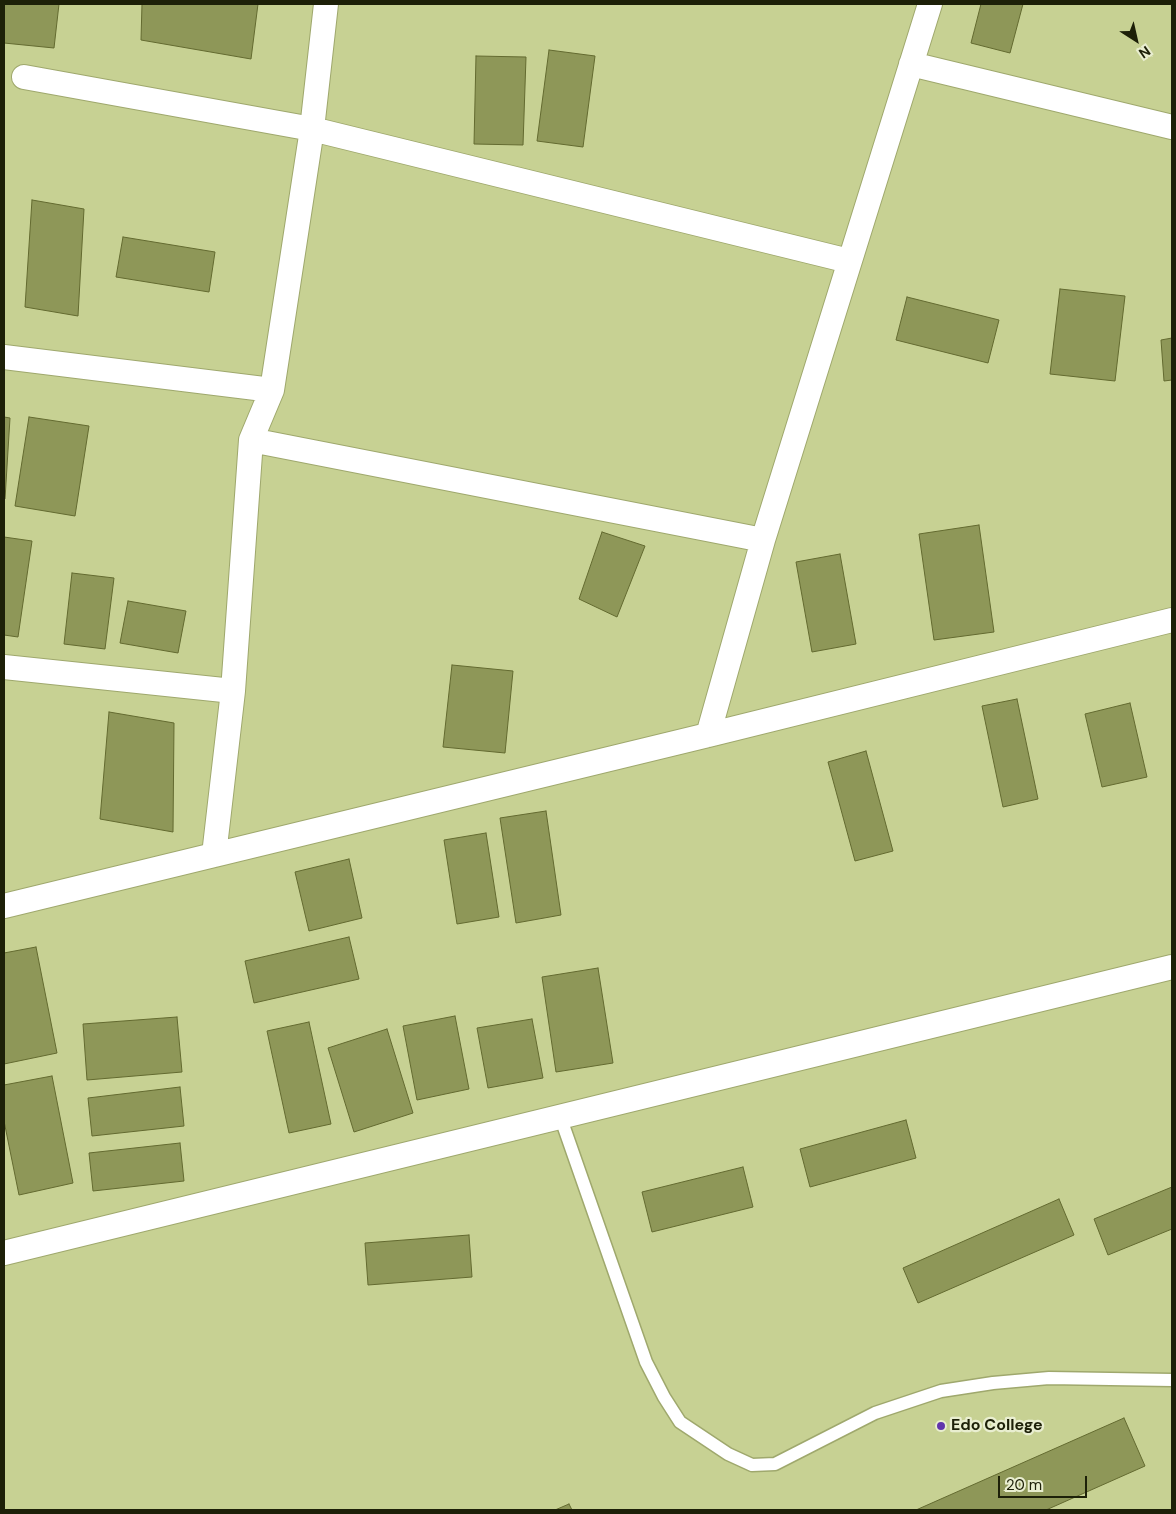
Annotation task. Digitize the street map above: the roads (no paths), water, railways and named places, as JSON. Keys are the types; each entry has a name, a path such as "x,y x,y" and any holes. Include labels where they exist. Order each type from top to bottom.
{"street":[{"path":"214,855 233,691 251,440 272,390 312,129 326,4"},
{"path":"708,736 763,540 930,4"},
{"path":"911,64 1172,127"},
{"path":"24,77 312,129 849,261"},
{"path":"4,357 272,390"},
{"path":"251,440 763,540"},
{"path":"4,906 708,736 1172,620"},
{"path":"4,667 233,691"},
{"path":"4,1253 1172,967"}],"lane":[{"path":"560,1116 646,1362 664,1397 680,1422 728,1454 752,1465 775,1464 875,1413 941,1391 994,1383 1049,1378 1172,1380"}],"place":[{"name":"Edo College","path":"941,1426"}]}
